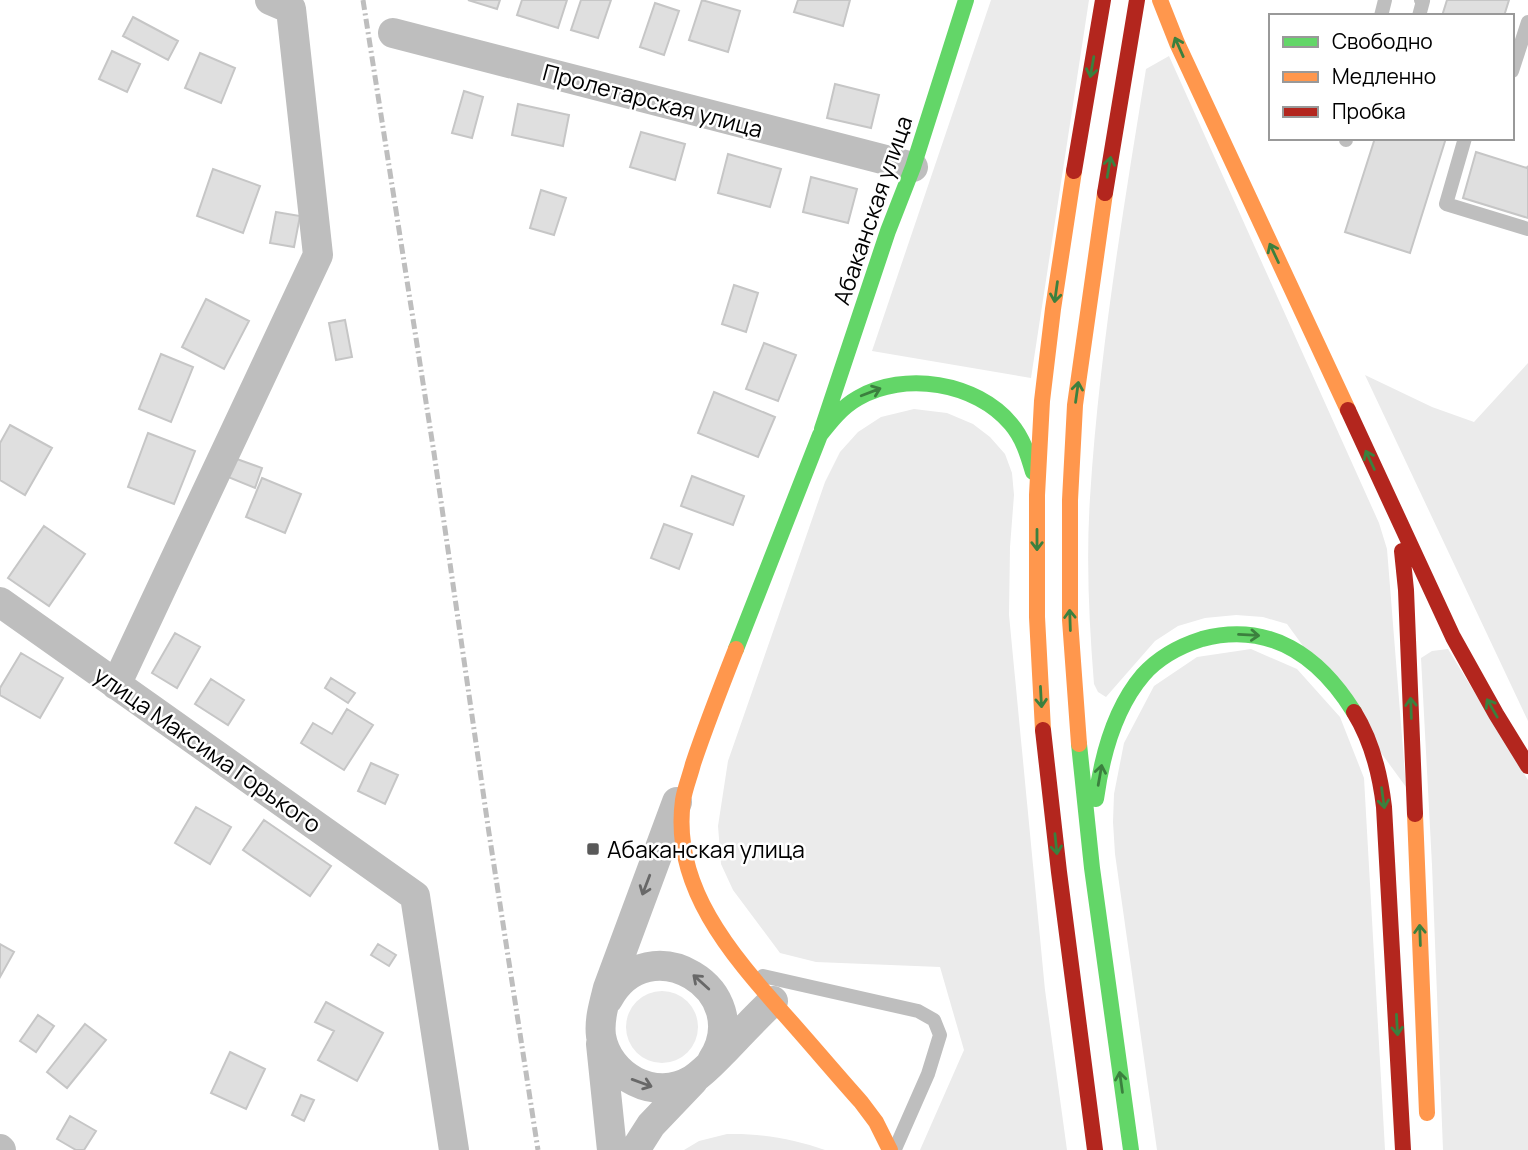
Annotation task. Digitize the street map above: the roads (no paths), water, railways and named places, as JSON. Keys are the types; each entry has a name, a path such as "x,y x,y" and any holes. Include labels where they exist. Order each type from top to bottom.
{"main road":[{"name":"Абаканская улица","path":"892,1150 861,1102 748,973 706,913 685,859 681,829 683,798 704,730 820,435 884,243 913,167 967,0"},
{"path":"1095,1150 1043,728 1037,617 1037,495 1042,401 1053,309 1103,0"},
{"path":"1130,1150 1092,868 1077,729 1070,620 1070,500 1074,418 1101,214 1137,0"},
{"path":"1160,0 1177,43 1452,637 1528,766"},
{"path":"820,435 838,412 871,391 922,382 964,391 1000,412 1015,428 1029,456 1037,495"},
{"path":"1385,492 1397,526 1406,590 1428,1122"},
{"path":"1092,868 1093,822 1102,761 1118,716 1129,695 1157,661 1174,651 1211,637 1242,634 1273,638 1307,658 1340,691 1353,709 1365,731 1380,775 1389,875 1403,1150"}],"street":[{"path":"116,685 318,255 280,4"},
{"name":"Пролетарская улица","path":"393,33 913,167"},
{"name":"улица Максима Горького","path":"0,602 415,896 454,1150"},
{"path":"612,1150 602,1064 602,1021 615,966 704,730"},
{"path":"668,966 691,973 709,988 720,1009 721,1043 705,1070 690,1081 668,1088 645,1086 614,1065 608,1056 602,1021 614,988 623,979 645,968 668,966"},
{"path":"635,1150 651,1125 773,1001"}],"lane":[{"path":"1514,65 1528,22"},
{"path":"1464,140 1446,204 1528,229"},
{"path":"748,973 918,1011 934,1020 940,1035 928,1074 892,1150"}],"railway":[{"path":"363,0 538,1150"}],"place":[{"name":"Абаканская улица","path":"593,849"}]}
